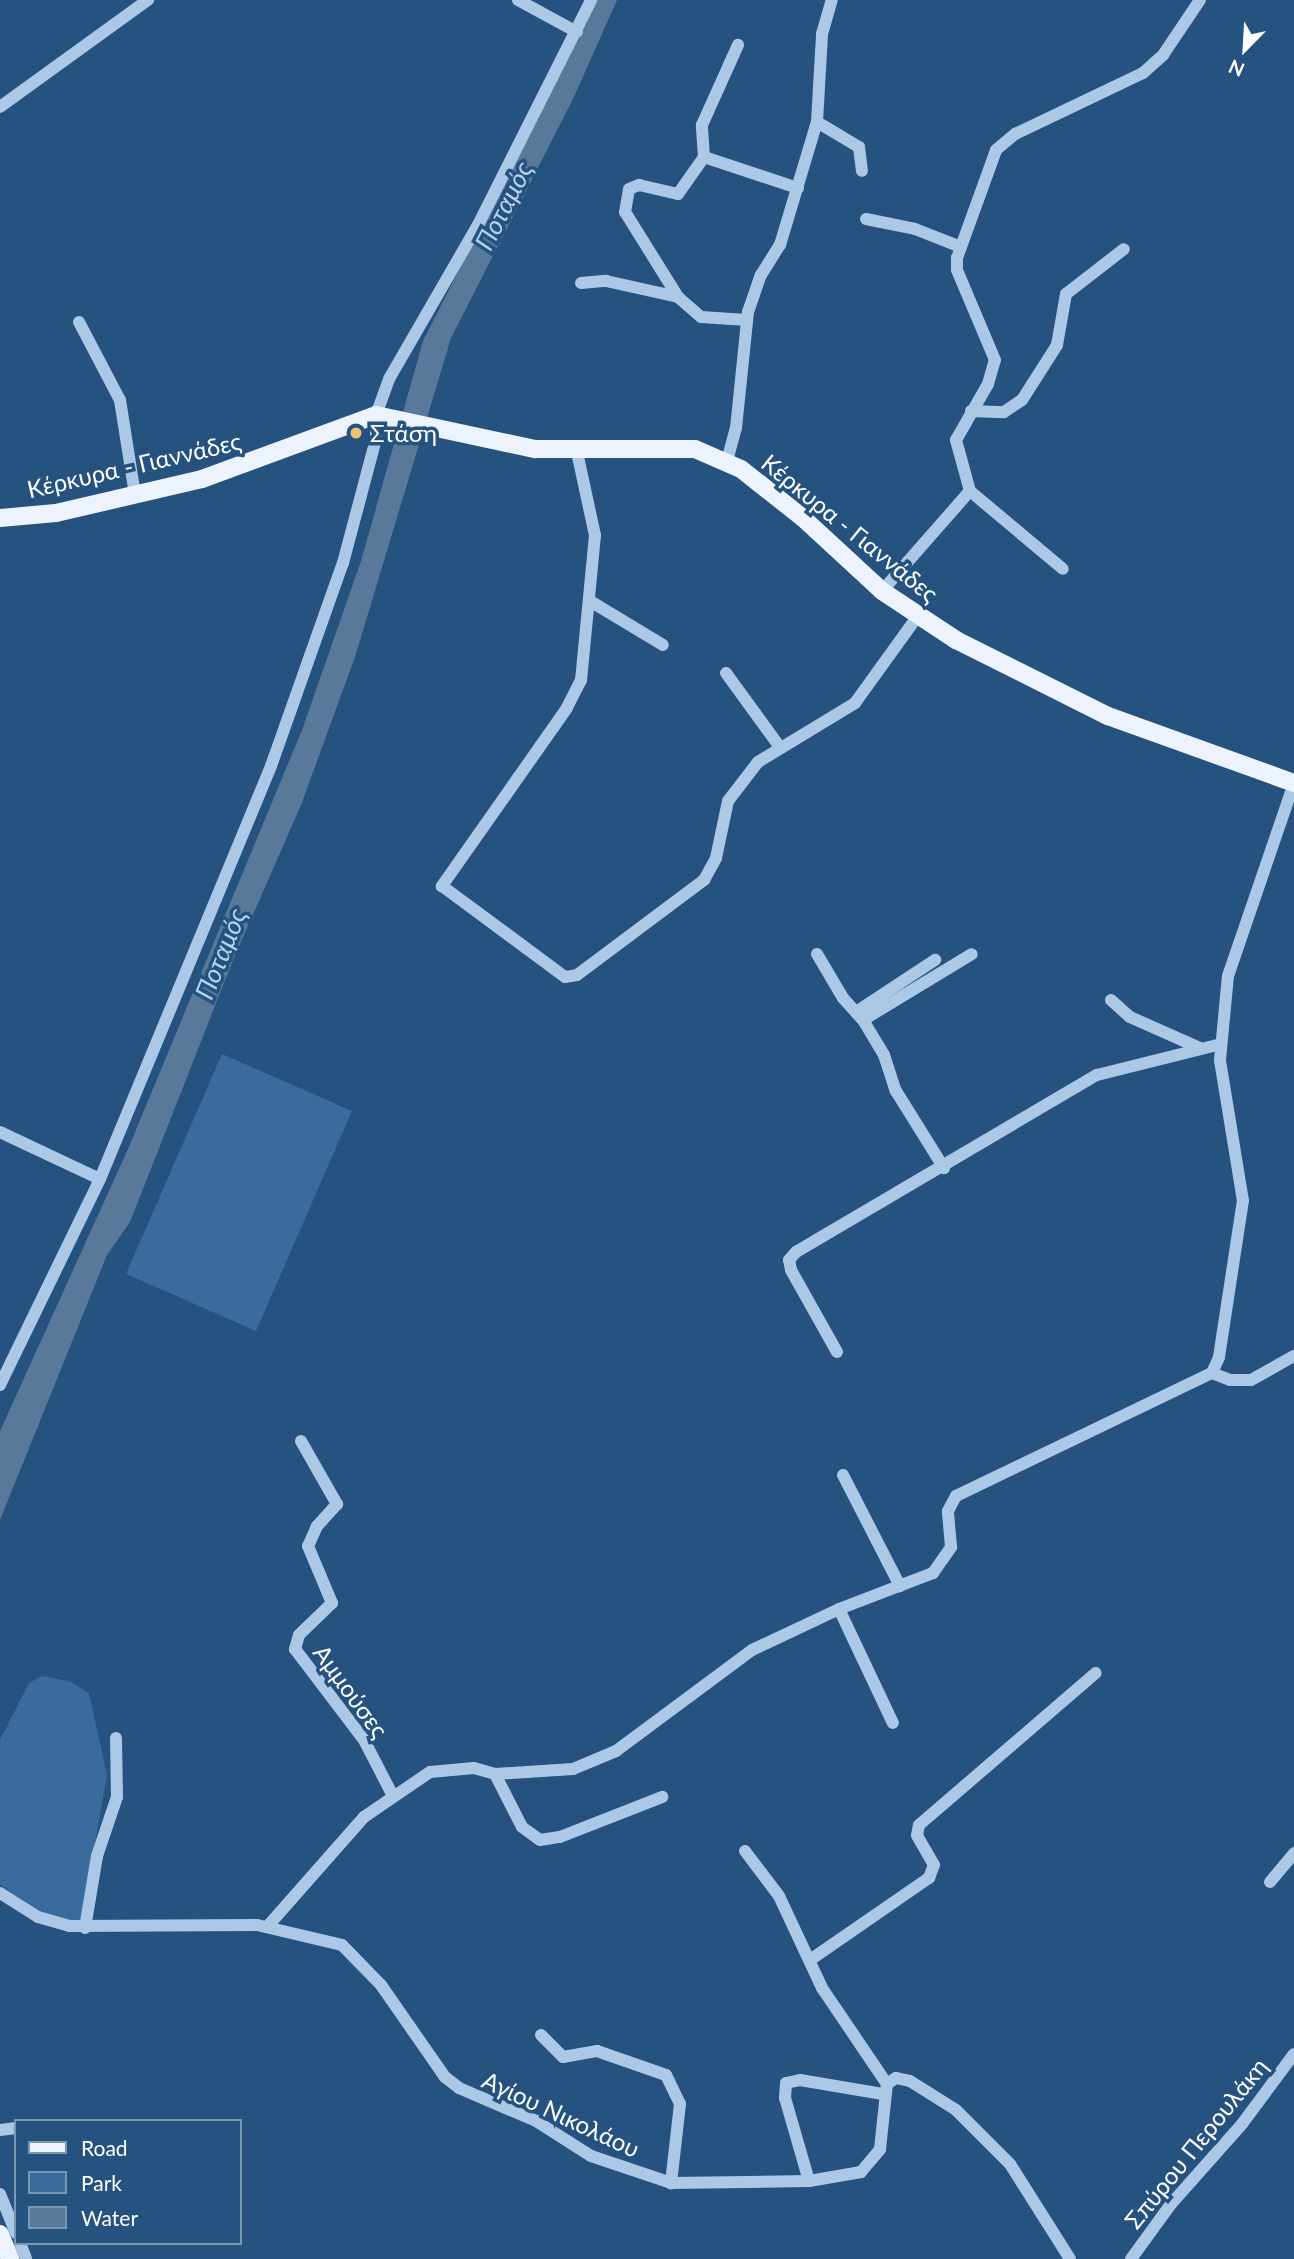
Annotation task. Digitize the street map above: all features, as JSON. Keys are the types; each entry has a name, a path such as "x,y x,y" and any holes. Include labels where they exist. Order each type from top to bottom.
{"main road":[{"name":"Κέρκυρα - Γιαννάδες","path":"0,518 56,513 232,470 348,422 376,415 397,417 535,449 577,453 679,447 727,461 803,518 882,591 917,617 1087,707 1294,783"},
{"path":"0,2234 10,2259"}],"street":[{"path":"0,107 148,0"},
{"path":"518,0 577,32"},
{"path":"0,1385 100,1179 173,1011 312,658 362,500 376,439 376,415 389,379 478,225 591,0"},
{"path":"727,461 736,428 747,320 761,275 780,245 817,122 822,34 832,0"},
{"path":"1063,569 970,491 955,448 971,411 994,372 995,360 957,270 961,247 990,163 1003,143 1143,73 1163,55 1200,0"},
{"path":"738,45 702,125 704,157 678,194 639,185 629,189 624,200 626,216 678,297 701,317 747,320"},
{"path":"817,122 859,147 862,171"},
{"path":"704,157 798,188"},
{"path":"866,219 915,229 961,247"},
{"path":"971,411 1004,412 1022,400 1057,345 1066,294 1124,248"},
{"path":"582,283 606,281 678,297"},
{"path":"79,322 120,400 135,495"},
{"path":"577,453 595,528 582,672 575,695 442,886 561,975 573,976 704,880 716,858 728,801 758,762 779,746 855,703 917,617"},
{"path":"882,591 970,491"},
{"path":"590,601 663,645"},
{"path":"726,673 779,746"},
{"path":"267,1927 364,1817 392,1794 430,1772 451,1767 495,1774 552,1772 597,1762 643,1734 752,1650 839,1609 933,1573 947,1558 948,1511 956,1496 1212,1373 1219,1357 1244,1201 1220,1060 1233,953 1294,783"},
{"path":"817,954 884,1055 896,1090 944,1167"},
{"path":"859,1016 972,954"},
{"path":"859,1016 935,960"},
{"path":"1111,1000 1130,1017 1201,1048"},
{"path":"837,1352 791,1270 792,1255 1097,1074 1221,1044"},
{"path":"0,1132 100,1179"},
{"path":"1212,1373 1230,1380 1251,1380 1294,1356"},
{"name":"Αμμούσες","path":"302,1441 337,1504 317,1526 309,1546 332,1602 299,1635 295,1649 363,1740 392,1794"},
{"path":"843,1475 900,1587"},
{"path":"839,1609 893,1723"},
{"path":"810,1960 932,1875 934,1865 917,1835 919,1825 1096,1673"},
{"path":"85,1928 97,1856 117,1797 116,1738"},
{"path":"495,1774 522,1827 540,1840 560,1837 662,1797"},
{"path":"745,1851 779,1896 822,1988 885,2089"},
{"path":"1270,1882 1294,1853"},
{"name":"Αγίου Νικολάου","path":"0,1893 44,1920 85,1928 267,1927 315,1936 349,1949 381,1985 445,2077 459,2088 536,2121 591,2156 671,2183 808,2181 850,2176 868,2167 881,2143 885,2089"},
{"path":"541,2035 563,2057 597,2051 666,2075 680,2104 671,2183"},
{"name":"Σπύρου Περουλάκη","path":"1131,2259 1185,2185 1242,2124 1294,2054"},
{"path":"885,2089 896,2078 910,2081 956,2110 1021,2179 1070,2259"},
{"path":"808,2181 785,2098 786,2083 800,2080 885,2089"},
{"path":"0,2194 14,2227"}],"green space":[{"path":"222,1054 352,1111 256,1331 126,1274"},
{"path":"42,1676 69,1681 89,1693 107,1775 81,1923 41,1912 0,1885 0,1740 29,1683"}],"water":[{"name":"Ποταμός","path":"596,0 617,0 573,99 451,338 355,657 301,805 233,960 130,1222 107,1255 0,1520 0,1431 128,1149 302,730 361,561 423,341"}],"place":[{"name":"Στάση","path":"356,433"}]}
